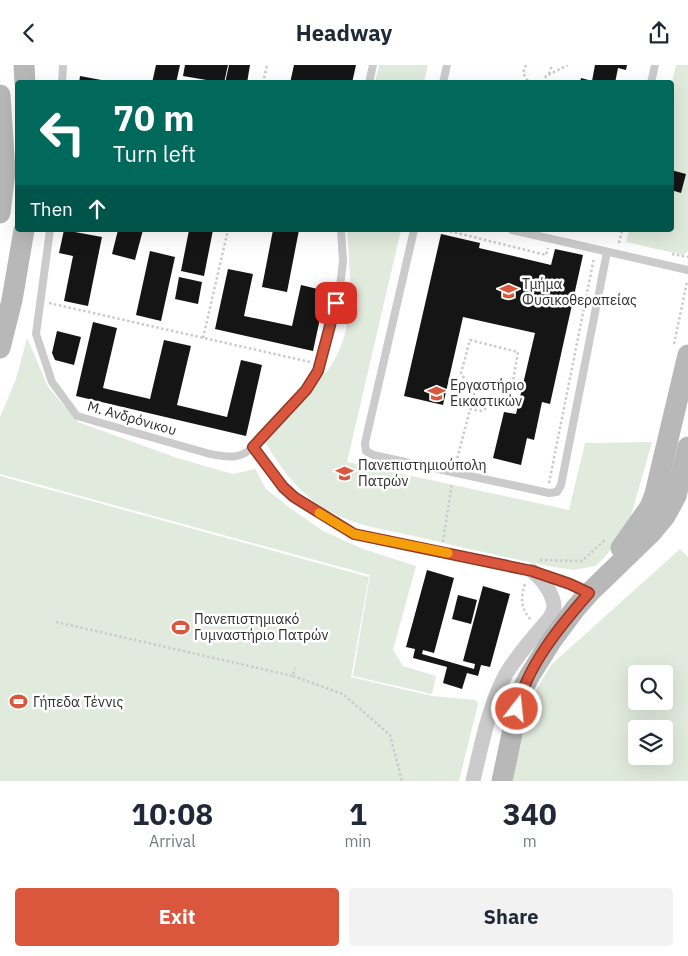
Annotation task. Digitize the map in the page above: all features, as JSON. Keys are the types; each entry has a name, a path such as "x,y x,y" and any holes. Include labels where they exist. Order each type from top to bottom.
{"street":[{"path":"24,65 25,80"},
{"path":"0,95 5,172 0,213"},
{"path":"0,348 12,300 24,232"},
{"path":"589,593 650,507 655,494 681,350"},
{"path":"474,781 484,736 505,676 516,659 550,625 589,593 651,533 665,516 676,496 688,447"},
{"path":"502,781 521,692 544,652 554,606 552,598 542,581 530,570"}],"lane":[{"path":"62,80 63,65"},
{"path":"369,80 373,65"},
{"path":"444,80 447,65"},
{"path":"652,80 655,65"},
{"name":"Μ. Ανδρόνικου","path":"50,232 36,334 52,382 77,416 210,454 233,457 244,454 253,447"},
{"path":"341,232 343,261 340,287 321,364 306,390 253,447 283,487 294,497 354,534 530,570 589,593"},
{"path":"414,232 365,443 366,451 373,455 548,493 556,492 561,485 608,252"},
{"path":"521,232 688,270"}],"path":[{"path":"264,80 267,65"},
{"path":"526,65 523,73 528,80"},
{"path":"549,74 550,65"},
{"path":"545,80 549,74 568,65"},
{"path":"203,338 228,232"},
{"path":"454,232 546,255 549,245"},
{"path":"549,484 594,255"},
{"path":"681,350 687,282"},
{"path":"40,301 321,364"},
{"path":"441,552 454,472 470,409 474,394 461,373 470,341 518,353 511,392 482,411 470,409"},
{"path":"550,625 524,612 522,594 530,570 548,561 582,561 609,535"},
{"path":"56,622 293,676 343,694 390,735 402,781"},
{"path":"293,676 294,668"}],"green space":[{"path":"379,65 428,65 424,80 375,80"},
{"path":"676,65 688,65 688,251 683,255 626,242 628,232 674,232 673,80"},
{"path":"347,232 401,232 347,462 569,510 585,443 652,442 627,530 595,566 574,570 547,566 356,523 325,509 294,483 264,440 329,369 338,353 348,320 350,302"},
{"path":"27,338 48,387 78,422 177,458 233,474 255,469 266,489 323,531 363,549 416,566 393,650 403,666 436,676 432,694 353,676 370,575 0,474 0,417 16,379"},
{"name":"Πανεπιστημιακό Γυμναστήριο Πατρών","path":"0,476 369,577 351,677 432,696 476,700 478,704 459,781 0,781"},
{"path":"680,549 688,557 688,781 512,781 531,701 552,664"}],"building":[{"path":"156,65 180,65 177,80 153,80"},
{"path":"185,65 228,65 225,80 206,80 183,76"},
{"path":"229,65 250,65 248,80 226,80"},
{"path":"294,65 356,65 353,80 291,80"},
{"path":"595,65 627,65 626,70 618,68 616,80 592,80"},
{"path":"80,76 101,80 79,80"},
{"path":"674,171 686,174 681,193 674,191"},
{"path":"64,232 102,237 88,306 64,301 73,256 59,253"},
{"path":"118,232 142,232 135,260 112,254"},
{"path":"189,232 213,232 204,276 181,271"},
{"path":"273,232 299,232 287,292 262,287"},
{"path":"441,234 480,243 479,248 551,265 555,249 583,255 550,404 542,402 534,440 527,438 521,465 493,458 504,412 516,414 535,333 463,317 443,405 404,396"},
{"path":"150,251 175,257 161,321 136,315"},
{"path":"228,269 253,274 244,316 292,326 301,285 326,291 313,351 215,329"},
{"path":"179,277 202,282 198,304 175,299"},
{"path":"93,322 117,328 103,388 150,399 164,340 191,346 177,405 227,417 241,360 262,365 246,436 76,396"},
{"path":"57,331 81,337 74,365 55,360 52,353"},
{"path":"427,570 454,578 434,653 423,650 422,654 474,669 475,664 463,661 483,586 510,594 490,667 481,665 478,676 467,673 462,689 443,683 447,667 413,658 415,649 406,647"},
{"path":"458,595 477,600 471,624 452,619"}],"slow traffic":[{"path":"319,513 354,534 448,553"}],"place":[{"name":"Τμήμα Φυσικοθεραπείας","path":"508,292"},
{"name":"Εργαστήριο Εικαστικών","path":"436,393"},
{"name":"Πανεπιστημιούπολη Πατρών","path":"344,473"},
{"name":"Πανεπιστημιακό Γυμναστήριο Πατρών","path":"180,627"},
{"name":"Γήπεδα Τέννις","path":"19,702"}],"route":[{"path":"336,303 324,354 313,380 253,447 283,487 294,497 354,534 532,571 570,584 589,593 552,640 530,675 521,692 517,709"}]}
